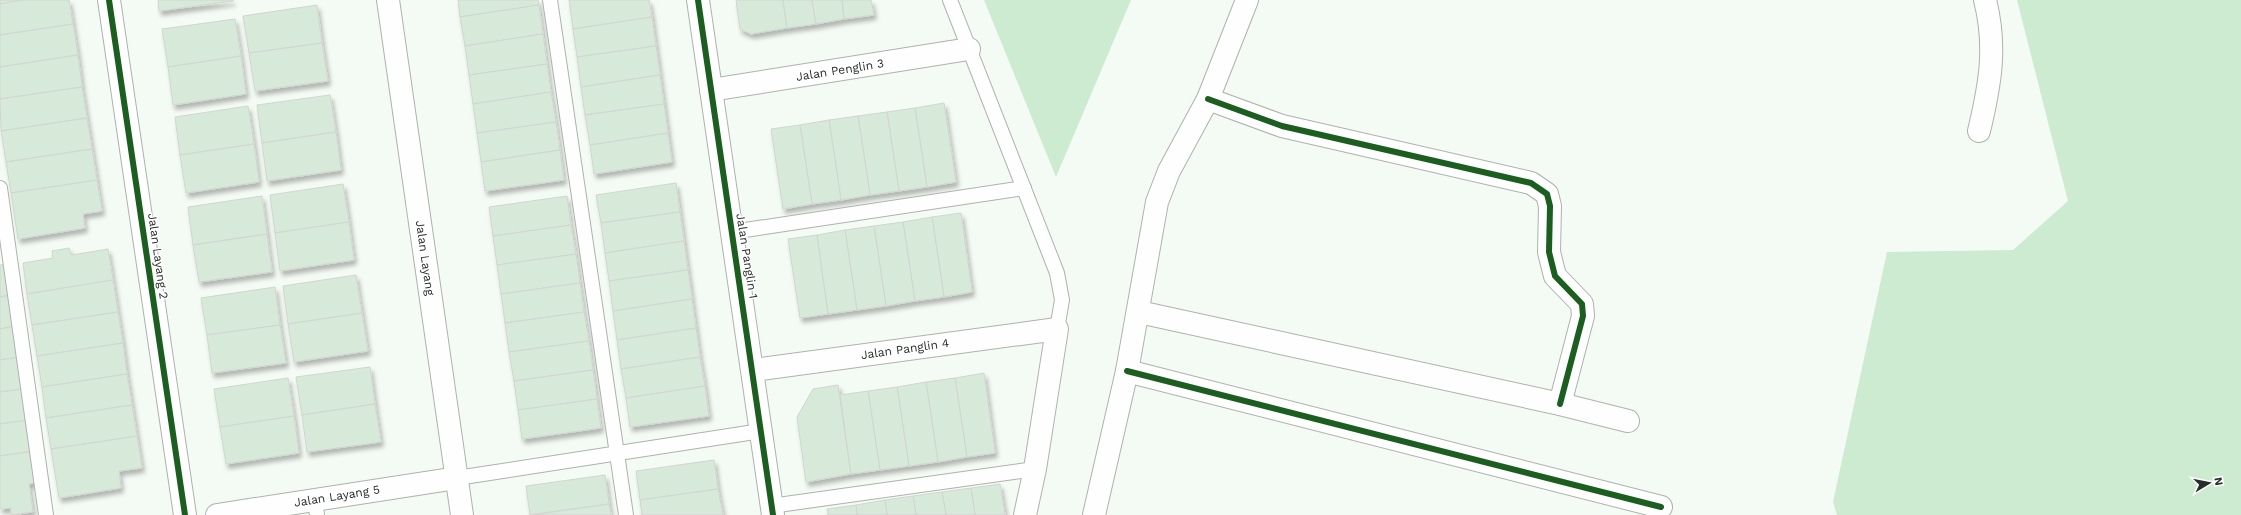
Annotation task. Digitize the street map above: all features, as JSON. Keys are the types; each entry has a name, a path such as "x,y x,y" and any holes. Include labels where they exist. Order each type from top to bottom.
{"street":[{"name":"Jalan Layang 2","path":"109,0 185,515"},
{"name":"Jalan Layang","path":"388,0 462,515"},
{"name":"Jalan Panglin 1","path":"698,0 753,370 772,510"},
{"path":"1094,515 1139,312 1157,202 1169,171 1208,99 1248,0"},
{"path":"1979,131 1986,102 1992,54 1992,24 1985,0"},
{"name":"Jalan Penglin 3","path":"711,90 969,49"},
{"path":"1208,99 1282,126 1531,183 1547,194 1550,206 1548,252 1555,276 1582,304 1583,316 1560,404"},
{"path":"1139,312 1560,404 1628,421"},
{"path":"1026,515 1035,469 1057,329"},
{"name":"Jalan Panglin 4","path":"753,370 1057,329"},
{"path":"1127,371 1661,507"},
{"name":"Jalan Layang 5","path":"217,515 316,508 457,478"}],"lane":[{"path":"550,0 626,515"},
{"path":"950,0 1057,273 1062,300 1057,329"},
{"path":"0,188 46,515"},
{"path":"732,232 1024,188"},
{"path":"457,478 761,431"},
{"path":"772,510 1035,469"}],"green space":[{"path":"984,0 1131,0 1056,177"},
{"path":"2017,0 2241,0 2241,515 1837,515 1833,502 1887,252 2013,250 2068,201"}],"building":[{"path":"0,0 23,0 0,4"},
{"path":"23,0 69,0 73,24 0,35 0,4"},
{"path":"158,0 233,0 233,1 159,11"},
{"path":"458,0 538,0 539,5 460,17"},
{"path":"569,0 649,0 652,17 573,29"},
{"path":"736,0 783,0 787,28 751,34 740,29"},
{"path":"783,0 812,0 816,24 787,28"},
{"path":"812,0 842,0 844,19 816,24"},
{"path":"842,0 871,0 874,15 844,19"},
{"path":"317,5 322,43 249,53 243,16"},
{"path":"539,5 543,34 465,46 460,17"},
{"path":"652,17 656,46 577,57 573,29"},
{"path":"235,19 241,56 168,67 162,29"},
{"path":"73,24 78,55 0,67 0,35"},
{"path":"543,34 547,64 469,75 465,46"},
{"path":"322,43 328,81 255,91 249,53"},
{"path":"656,46 660,75 581,87 577,57"},
{"path":"78,55 82,87 0,99 0,67"},
{"path":"241,56 246,94 173,105 168,67"},
{"path":"547,64 551,92 473,104 469,75"},
{"path":"660,75 664,104 585,115 581,87"},
{"path":"82,87 87,118 1,131 0,99"},
{"path":"551,92 556,122 477,133 473,104"},
{"path":"330,95 336,132 262,143 257,105"},
{"path":"944,103 956,182 927,187 915,108"},
{"path":"664,104 668,133 590,145 585,115"},
{"path":"248,106 254,144 180,155 175,117"},
{"path":"915,108 927,187 899,191 887,112"},
{"path":"887,112 899,191 870,195 858,116"},
{"path":"858,116 870,195 841,200 829,120"},
{"path":"87,118 92,149 6,162 1,131"},
{"path":"829,120 841,200 812,204 800,125"},
{"path":"556,122 560,150 481,162 477,133"},
{"path":"800,125 812,204 783,209 771,129"},
{"path":"336,132 341,170 267,181 262,143"},
{"path":"668,133 672,162 594,174 590,145"},
{"path":"254,144 259,182 186,193 180,155"},
{"path":"92,149 97,180 11,193 6,162"},
{"path":"560,150 564,180 485,191 481,162"},
{"path":"97,180 102,211 83,214 85,228 18,239 11,193"},
{"path":"676,183 680,212 601,223 596,195"},
{"path":"343,184 349,222 275,233 270,195"},
{"path":"262,196 267,234 193,245 188,207"},
{"path":"567,196 571,225 493,236 489,207"},
{"path":"680,212 684,241 605,253 601,223"},
{"path":"961,213 972,292 944,297 932,217"},
{"path":"932,217 944,297 915,301 903,222"},
{"path":"349,222 354,260 280,271 275,233"},
{"path":"903,222 915,301 886,306 874,226"},
{"path":"571,225 576,254 497,265 493,236"},
{"path":"874,226 886,306 857,310 845,230"},
{"path":"845,230 857,310 828,314 817,235"},
{"path":"267,234 272,272 199,282 193,245"},
{"path":"817,235 828,314 800,318 788,239"},
{"path":"684,241 688,270 609,281 605,253"},
{"path":"69,248 71,255 108,249 113,280 27,294 23,263 53,258 52,251"},
{"path":"576,254 580,283 501,294 497,265"},
{"path":"6,264 10,295 0,297 0,265"},
{"path":"688,270 692,299 613,311 609,281"},
{"path":"356,275 362,313 288,324 283,286"},
{"path":"113,280 118,312 32,325 27,294"},
{"path":"580,283 584,312 505,323 501,294"},
{"path":"275,287 280,325 207,335 201,298"},
{"path":"10,295 15,326 0,329 0,297"},
{"path":"692,299 696,328 617,340 613,311"},
{"path":"118,312 123,343 37,356 32,325"},
{"path":"584,312 589,341 509,352 505,323"},
{"path":"362,313 368,351 294,362 288,324"},
{"path":"280,325 286,363 212,373 207,335"},
{"path":"15,326 20,357 0,360 0,329"},
{"path":"696,328 700,357 621,369 617,340"},
{"path":"589,341 593,370 514,381 509,352"},
{"path":"123,343 127,374 42,387 37,356"},
{"path":"20,357 24,389 0,392 0,360"},
{"path":"700,357 705,386 626,398 621,369"},
{"path":"370,367 375,404 302,415 296,377"},
{"path":"593,370 597,399 518,410 514,381"},
{"path":"984,373 995,453 967,457 955,378"},
{"path":"127,374 132,405 46,418 42,387"},
{"path":"288,378 294,416 220,427 214,389"},
{"path":"955,378 967,457 938,462 926,382"},
{"path":"926,382 938,462 909,466 897,387"},
{"path":"838,385 851,474 806,482 797,417 813,389"},
{"path":"705,386 709,416 630,427 626,398"},
{"path":"897,387 909,466 880,470 868,391"},
{"path":"24,389 29,420 0,424 0,392"},
{"path":"868,391 880,470 851,474 840,395"},
{"path":"597,399 601,428 522,439 518,410"},
{"path":"375,404 381,442 307,452 302,415"},
{"path":"132,405 137,436 51,449 46,418"},
{"path":"294,416 299,453 226,464 220,427"},
{"path":"29,420 34,451 0,456 0,424"},
{"path":"137,436 142,468 119,471 121,488 59,498 51,449"},
{"path":"34,451 38,482 29,484 33,512 11,515 11,508 0,509 0,456"},
{"path":"714,460 718,489 640,500 636,471"},
{"path":"605,475 609,504 530,515 526,486"},
{"path":"1000,484 1005,515 975,515 971,488"},
{"path":"971,488 975,515 946,515 942,492"},
{"path":"718,489 723,515 642,515 640,500"},
{"path":"942,492 946,515 916,515 913,496"},
{"path":"913,496 916,515 887,515 885,500"},
{"path":"885,500 887,515 857,515 856,505"},
{"path":"609,504 611,515 531,515"},
{"path":"856,505 857,515 828,515 827,509"}],"cycle path":[{"path":"109,0 185,515"},
{"path":"698,0 773,515"},
{"path":"1208,99 1282,126 1531,183 1547,194 1550,206 1549,252 1555,276 1582,304 1583,316 1560,404"},
{"path":"1127,371 1661,507"}]}
